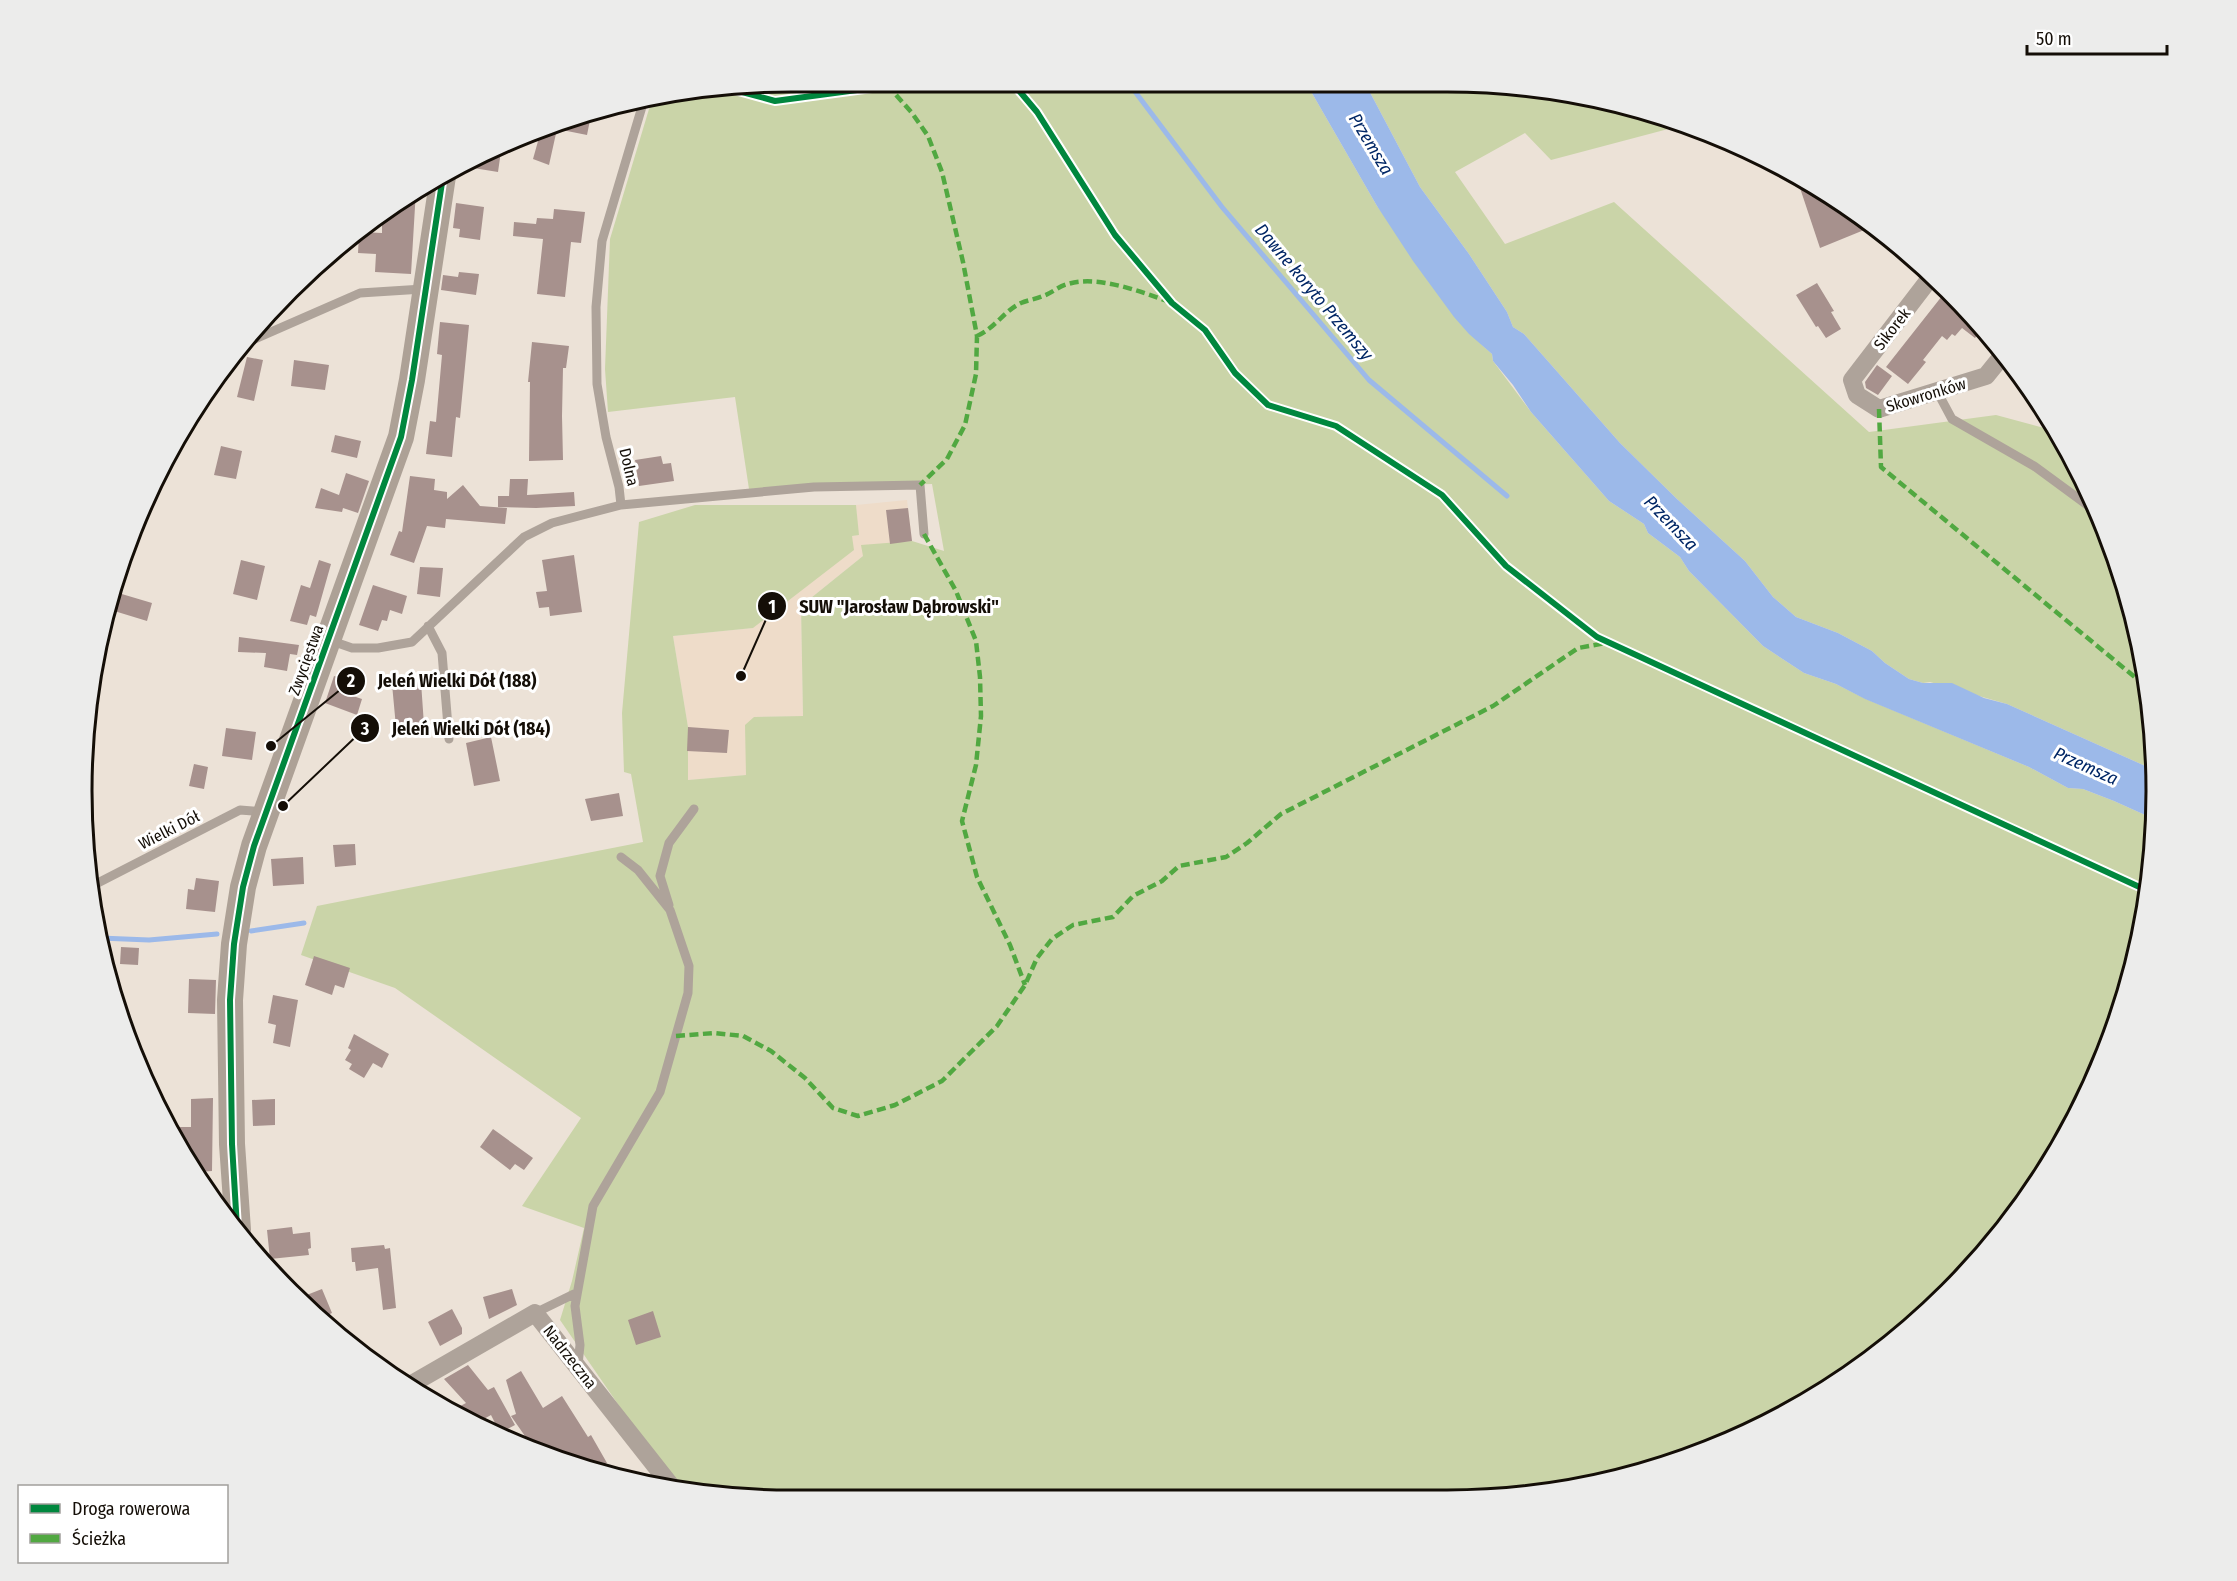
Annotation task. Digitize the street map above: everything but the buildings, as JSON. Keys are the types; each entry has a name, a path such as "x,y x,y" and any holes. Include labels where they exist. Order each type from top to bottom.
{"street":[{"name":"Zwycięstwa","path":"237,1217 230,1000 234,944 243,887 327,639 401,437 442,185"},
{"name":"Sikorek","path":"1852,380 1927,283"},
{"name":"Skowronków","path":"1852,380 1857,394 1879,409 1986,376 1998,361"},
{"name":"Nadrzeczna","path":"417,1381 535,1313 666,1478"}],"lane":[{"name":"Dolna","path":"327,639 352,648 378,648 412,642 524,537 552,524 621,505 597,384 596,307 602,241 642,108"},
{"path":"261,335 288,326 360,293 426,289"},
{"path":"1936,391 1952,419 2034,466 2082,501"},
{"path":"621,505 814,487 920,485 924,534"},
{"path":"428,626 442,653 449,739"},
{"path":"578,1368 580,1345 575,1306 576,1293 593,1206 660,1092 688,993 689,966 660,876 669,843 694,809"},
{"name":"Wielki Dół","path":"97,883 240,810 267,813"},
{"path":"621,857 638,870 670,910"},
{"path":"535,1313 576,1293"}],"shaded area":[{"path":"907,500 912,541 890,544 863,556 801,606 803,716 754,717 746,775 688,780 688,727 673,636 753,628 852,536 858,535 856,505"}],"green space":[{"path":"1311,92 1377,206 1482,345 1492,354 1493,361 1531,412 1609,501 1644,524 1648,533 1680,557 1689,571 1763,646 1804,673 1836,684 1866,699 2029,767 2068,788 2083,789 2145,815 2140,882 2132,927 2122,971 2092,1058 2052,1140 2028,1179 2001,1216 1941,1285 1872,1345 1835,1372 1756,1417 1714,1436 1627,1466 1538,1484 1446,1490 790,1490 699,1484 669,1479 560,1320 584,1228 522,1206 581,1118 395,988 301,955 317,906 643,842 631,774 624,772 622,713 639,522 695,505 856,505 859,535 852,536 854,550 753,628 673,636 688,727 688,780 746,775 745,725 754,717 803,716 801,606 863,556 861,545 912,541 944,551 932,484 749,489 735,397 608,412 605,369 610,239 650,106 699,97 738,94 755,98 741,93"},
{"path":"1370,92 1492,93 1538,97 1627,115 1670,129 1551,160 1525,133 1455,172 1505,244 1614,202 1869,432 1996,415 2044,428 2073,481 2092,523 2122,610 2140,699 2145,766 2007,704 1930,682 1923,683 1909,679 1872,651 1838,633 1796,617 1773,597 1745,561 1620,443 1524,334 1513,327 1507,312 1469,254 1420,187"}],"water":[{"name":"Przemsza","path":"1311,92 1370,92 1420,187 1469,254 1507,312 1513,327 1524,334 1620,443 1745,561 1773,597 1796,617 1838,633 1872,651 1909,679 1923,683 1952,683 1984,698 2007,704 2145,766 2145,815 2083,789 2068,788 2029,767 1865,699 1836,684 1804,673 1763,646 1689,571 1680,557 1648,533 1644,524 1609,501 1531,412 1493,361 1492,354 1454,317 1377,206"}],"waterway":[{"name":"Dawne koryto Przemszy","path":"1135,92 1222,207 1369,380 1507,496"},
{"path":"251,931 304,923"},
{"path":"108,938 149,940 217,934"}],"marked path":[{"path":"893,92 928,136 942,172 977,336 976,374 965,425 947,459 920,485"},
{"path":"977,336 1021,303 1046,295 1065,285 1079,282 1092,281 1118,285 1167,301"},
{"path":"1879,409 1881,467 2136,678"},
{"path":"924,534 956,591 976,641 981,716 976,765 962,821 977,877 1010,945 1025,985"},
{"path":"676,1036 714,1033 743,1036 771,1051 805,1078 833,1108 858,1116 895,1105 942,1081 997,1026 1025,985 1037,958 1052,939 1073,925 1113,917 1133,896 1162,881 1179,866 1226,857 1247,843 1281,814 1493,706 1578,648 1606,643"}],"cycle path":[{"path":"746,93 775,101 842,92"},
{"path":"1020,92 1037,112 1115,235 1172,303 1205,330 1235,373 1268,405 1336,426 1442,495 1506,566 1597,637 2139,887"},
{"path":"236,1216 232,1144 230,1000 234,944 243,887 254,846 401,437 442,185"}],"place":[{"name":"SUW \"Jarosław Dąbrowski\"","path":"741,676"},
{"name":"Jeleń Wielki Dół (188)","path":"271,746"},
{"name":"Jeleń Wielki Dół (184)","path":"283,806"}]}
